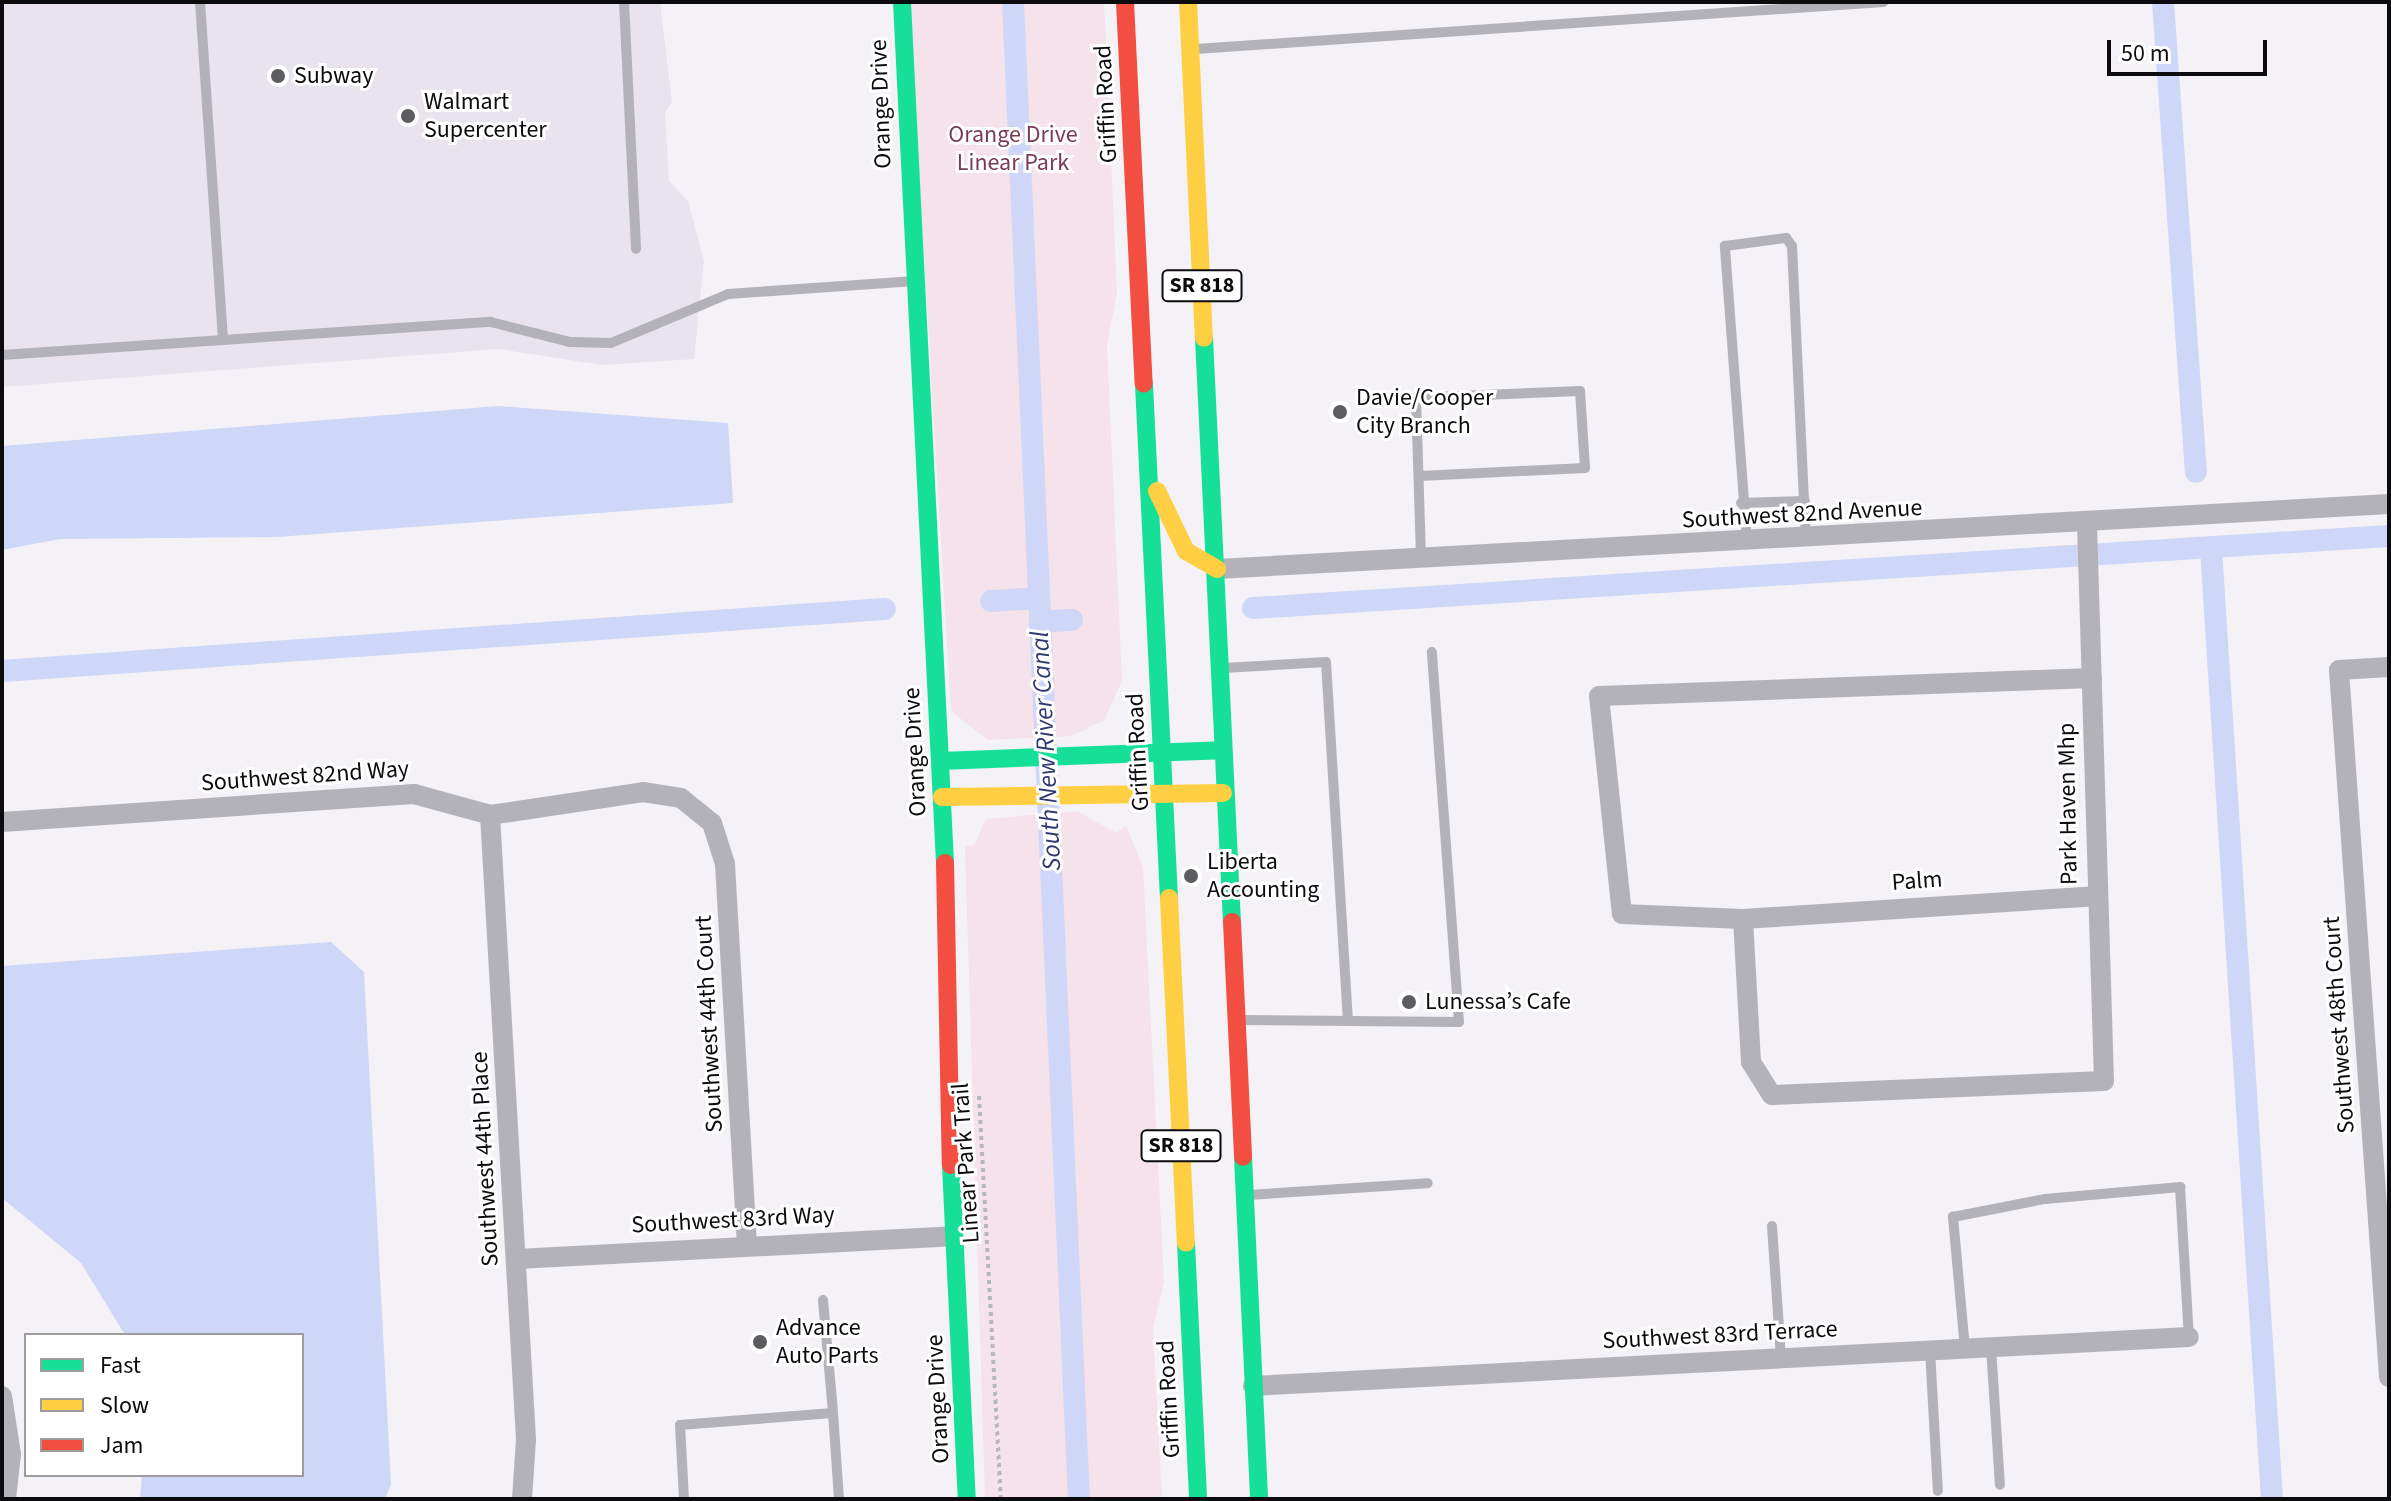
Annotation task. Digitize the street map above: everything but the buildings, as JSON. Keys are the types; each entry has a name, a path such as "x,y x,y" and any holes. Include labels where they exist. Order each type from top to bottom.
{"main road":[{"name":"Orange Drive","path":"902,2 912,281 942,797 952,1236 967,1499"},
{"name":"Griffin Road","path":"1125,2 1198,1499"},
{"name":"SR 818","path":"1188,2 1217,569 1223,793 1259,1499"},
{"path":"1147,466 1173,533 1186,551 1217,569"},
{"path":"940,761 1221,750"},
{"path":"942,797 1223,793"}],"street":[{"name":"Southwest 82nd Avenue","path":"1217,569 2087,527 2389,504"},
{"name":"Park Haven Mhp","path":"1743,919 1751,1062 1772,1095 2104,1081 2095,896 2087,527"},
{"name":"Southwest 48th Court","path":"2389,667 2339,670 2389,1377"},
{"name":"Palm","path":"2092,678 1599,696 1622,914 1743,919 2095,896"},
{"name":"Southwest 82nd Way","path":"2,822 414,794 490,815 643,792 698,808"},
{"name":"Southwest 44th Court","path":"698,808 712,823 725,864 747,1245"},
{"name":"Southwest 44th Place","path":"490,815 517,1259 522,1499"},
{"name":"Southwest 83rd Way","path":"517,1259 952,1236"},
{"name":"Southwest 83rd Terrace","path":"1253,1386 2189,1337"},
{"path":"2,1396 11,1454 6,1499"}],"lane":[{"path":"200,2 223,340"},
{"path":"624,2 636,249"},
{"path":"1190,49 1883,2"},
{"path":"1747,543 1741,503 1725,246 1786,238 1792,246 1806,540"},
{"path":"2,355 491,322 570,342 611,343 728,294 912,281"},
{"path":"1420,476 1585,468 1580,391 1416,398 1421,559"},
{"path":"1741,503 1805,501"},
{"path":"1234,1020 1348,1017 1369,1026 1459,1022 1432,652"},
{"path":"1218,668 1326,662 1348,1017"},
{"path":"1243,1195 1428,1183"},
{"path":"1965,1349 1953,1217 2045,1199 2180,1187 2189,1337"},
{"path":"1772,1226 1781,1358"},
{"path":"823,1300 839,1499"},
{"path":"1991,1347 2000,1485"},
{"path":"1930,1350 1938,1491"},
{"path":"684,1499 680,1425 833,1413"},
{"path":"956,1499 966,1479"}],"path":[{"name":"Linear Park Trail","path":"979,1093 1001,1499"}],"shaded area":[{"path":"2,2 660,2 672,102 665,113 669,181 688,201 704,261 694,359 602,365 498,349 2,387"}],"green space":[{"name":"Orange Drive Linear Park","path":"909,2 1104,2 1117,293 1107,345 1122,681 1104,720 1072,736 988,740 951,711"},
{"path":"1077,811 1116,833 1126,826 1143,867 1164,1282 1153,1328 1162,1499 985,1499 965,846 974,845 986,819"}],"water":[{"path":"498,406 728,423 733,503 277,537 60,539 2,550 2,446"},
{"path":"331,942 364,972 391,1484 385,1499 140,1499 142,1477 304,1477 304,1333 124,1333 81,1263 2,1198 2,966"}],"waterway":[{"name":"South New River Canal","path":"1013,2 1079,1499"},
{"path":"2163,2 2196,472"},
{"path":"1253,608 2389,536"},
{"path":"2211,548 2272,1499"},
{"path":"991,601 1039,598"},
{"path":"2,671 885,609"},
{"path":"1040,622 1072,620"}],"traffic: fast":[{"path":"902,2 945,863"},
{"path":"1204,338 1232,922"},
{"path":"1144,384 1169,898"},
{"path":"940,761 1221,750"},
{"path":"1243,1157 1259,1499"},
{"path":"951,1165 967,1499"},
{"path":"1186,1243 1198,1499"}],"traffic: slow":[{"path":"1188,2 1204,338"},
{"path":"1157,491 1186,551 1217,569"},
{"path":"942,797 1223,793"},
{"path":"1169,898 1186,1243"}],"traffic: jam":[{"path":"1125,2 1144,384"},
{"path":"945,863 951,1165"},
{"path":"1232,922 1243,1157"}],"place":[{"name":"Subway","path":"278,76"},
{"name":"Walmart Supercenter","path":"408,116"},
{"name":"Davie/Cooper City Branch","path":"1340,412"},
{"name":"Liberta Accounting","path":"1191,876"},
{"name":"Lunessa’s Cafe","path":"1409,1002"},
{"name":"Advance Auto Parts","path":"760,1342"}]}
